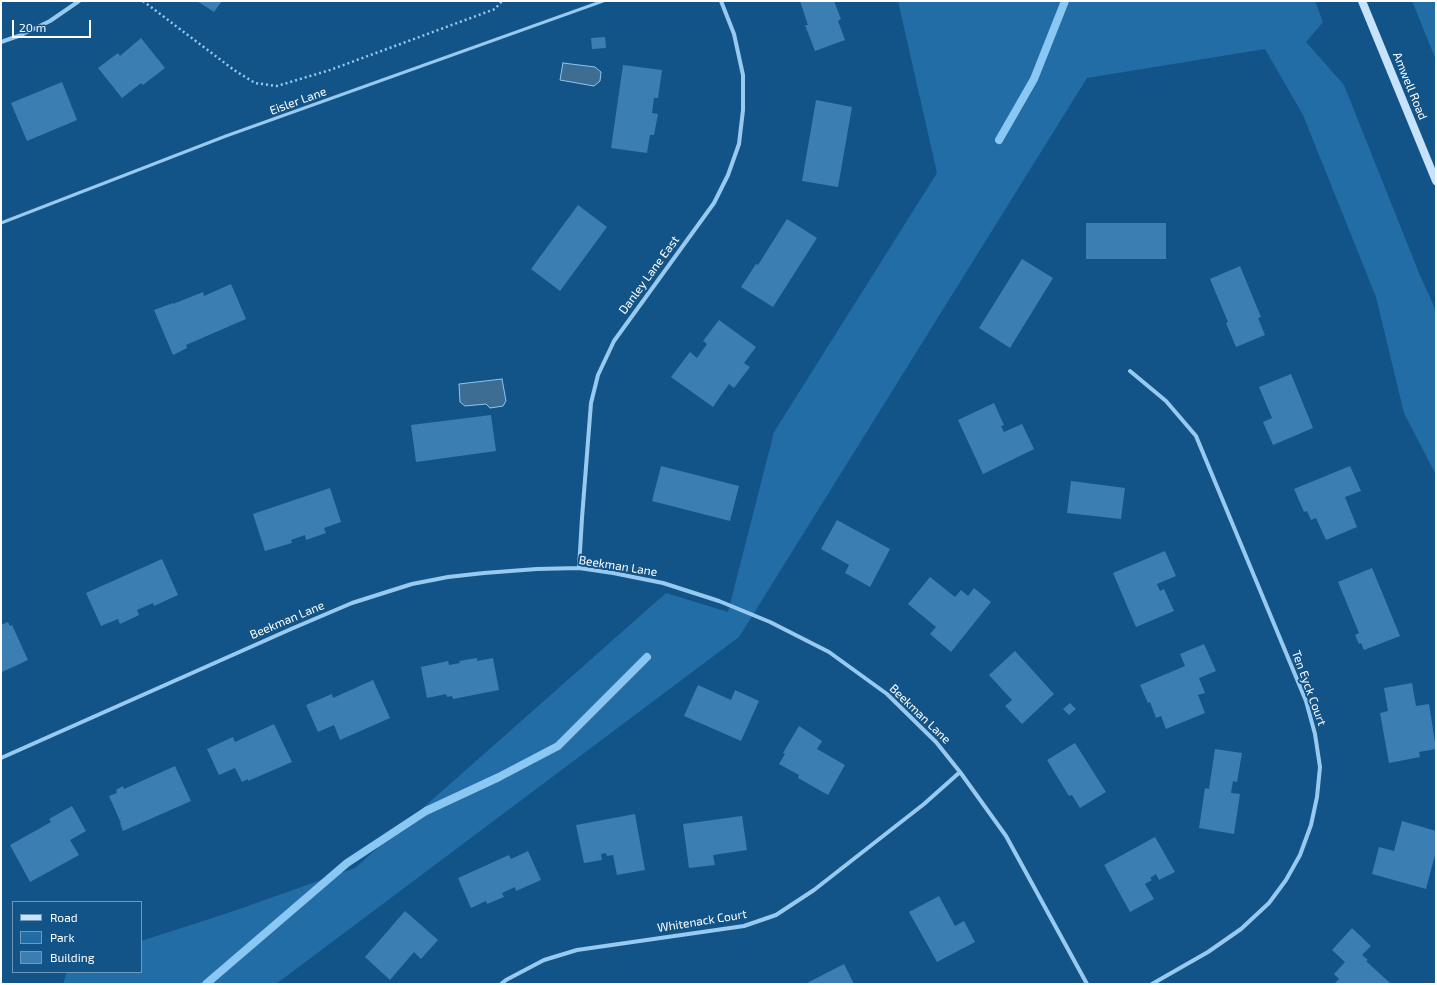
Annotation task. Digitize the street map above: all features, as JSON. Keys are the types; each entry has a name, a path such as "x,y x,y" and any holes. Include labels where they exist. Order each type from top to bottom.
{"main road":[{"name":"Amwell Road","path":"1362,1 1436,181"}],"street":[{"path":"1,42 21,35 50,21 79,1"},
{"name":"Danley Lane East","path":"579,568 591,404 598,375 614,341 714,203 728,175 739,144 744,110 743,75 734,34 721,1"},
{"name":"Ten Eyck Court","path":"1130,371 1166,402 1196,436 1306,701 1316,734 1320,766 1311,825 1300,855 1286,880 1269,903 1241,929 1208,952 1152,984"},
{"name":"Beekman Lane","path":"1,758 291,629 359,601 412,584 448,577 537,569 579,568 663,583 719,600 770,622 829,652 887,694 936,742 960,772 1006,836 1087,984"},
{"name":"Whitenack Court","path":"501,984 544,960 577,950 744,926 776,915 814,890 924,804 960,772"}],"lane":[{"name":"Eisler Lane","path":"1,223 226,136 603,1"}],"path":[{"path":"143,1 234,70 255,83 277,86 330,70 495,9 502,1"}],"green space":[{"path":"898,1 1315,1 1323,22 1306,42 1344,85 1419,273 1436,311 1436,475 1404,413 1376,297 1303,115 1265,49 1087,78 739,637 276,984 63,984 67,973 142,973 142,941 228,913 355,868 666,593 728,612 774,432 937,173"},
{"path":"1412,1 1436,1 1436,60"}],"shaded area":[{"path":"563,63 595,67 601,72 600,81 594,86 560,80"},
{"path":"502,379 506,401 503,406 490,408 486,404 465,406 460,402 459,384"}],"building":[{"path":"197,1 222,1 214,12"},
{"path":"800,1 834,1 841,19 838,21 845,40 815,51 805,25 808,25"},
{"path":"605,37 606,48 592,49 591,38"},
{"path":"141,38 165,68 143,85 141,83 122,98 98,68 118,53 120,56"},
{"path":"623,65 662,70 658,98 654,98 652,113 658,114 654,135 650,135 647,153 611,148"},
{"path":"62,82 77,120 27,141 11,103"},
{"path":"816,100 852,107 838,187 802,181"},
{"path":"578,205 607,227 560,291 531,269"},
{"path":"787,219 817,238 773,307 741,287 756,264 758,265"},
{"path":"1086,223 1166,223 1166,259 1086,259"},
{"path":"1022,259 1053,278 1010,348 979,328"},
{"path":"1240,266 1261,317 1258,318 1265,335 1236,347 1226,323 1228,322 1210,279"},
{"path":"231,284 246,319 186,345 187,348 173,355 154,310 203,292 204,296"},
{"path":"719,320 756,347 744,363 750,367 734,388 729,384 713,407 671,377 690,352 697,358 707,344 703,341"},
{"path":"1291,374 1313,428 1273,445 1263,422 1272,418 1259,387"},
{"path":"994,403 1004,425 1001,426 1004,432 1022,424 1034,449 983,474 958,420"},
{"path":"491,415 496,451 416,462 411,425"},
{"path":"661,466 739,486 730,521 652,501"},
{"path":"1350,466 1361,491 1345,497 1357,527 1326,540 1316,518 1311,520 1307,511 1304,512 1294,489"},
{"path":"1071,481 1125,488 1121,519 1067,513"},
{"path":"330,488 341,522 324,528 326,533 306,540 305,535 291,540 292,543 265,551 253,514"},
{"path":"837,520 890,549 870,587 845,573 849,565 821,549"},
{"path":"1165,551 1176,576 1157,584 1160,591 1164,589 1174,611 1136,627 1113,573"},
{"path":"162,559 178,595 154,606 153,603 137,610 139,615 120,624 118,619 101,626 86,593"},
{"path":"1372,568 1400,636 1364,650 1361,643 1359,644 1355,635 1359,633 1338,582"},
{"path":"930,577 955,597 961,590 968,596 974,588 991,602 951,652 930,634 936,627 908,604"},
{"path":"8,622 10,626 12,625 28,660 2,672 1,625"},
{"path":"1204,644 1216,671 1199,678 1205,693 1198,695 1205,713 1166,729 1161,716 1156,718 1150,702 1148,703 1140,685 1185,666 1180,654"},
{"path":"1015,651 1054,694 1022,724 1005,706 1012,700 989,675"},
{"path":"477,658 477,661 493,658 499,690 453,699 452,696 447,697 446,694 427,698 421,667 448,661 449,665 460,663 459,661"},
{"path":"373,680 390,718 340,740 334,725 318,732 306,705 332,694 333,698"},
{"path":"1412,683 1416,706 1429,704 1436,749 1419,752 1420,757 1389,763 1380,713 1388,711 1384,688"},
{"path":"698,685 731,700 735,690 759,701 741,741 684,716"},
{"path":"1070,703 1076,709 1069,715 1063,709"},
{"path":"274,724 292,762 248,781 248,779 242,782 235,768 219,775 207,749 233,737 235,742"},
{"path":"799,726 822,741 817,749 845,765 828,795 798,778 799,775 779,764 785,754 783,753"},
{"path":"1075,743 1106,792 1080,808 1072,795 1069,796 1047,760"},
{"path":"1215,749 1242,753 1237,782 1233,781 1231,793 1240,794 1234,834 1199,828 1205,788 1209,789"},
{"path":"175,766 191,801 123,831 109,796 117,793 116,790 123,786 124,789"},
{"path":"72,806 86,831 70,840 79,855 30,882 10,845 51,822 49,819"},
{"path":"635,814 645,870 617,875 613,855 607,856 606,853 601,854 602,860 584,863 576,825"},
{"path":"742,816 747,850 713,855 715,865 689,868 683,824"},
{"path":"1402,821 1436,831 1436,851 1426,889 1372,874 1379,847 1394,851"},
{"path":"1155,837 1175,872 1159,880 1156,874 1150,878 1152,880 1145,884 1154,899 1130,912 1104,865"},
{"path":"528,851 541,880 516,891 515,887 502,893 504,897 487,904 486,901 471,908 458,878 509,855 511,859"},
{"path":"939,896 955,926 964,921 975,942 937,962 909,912"},
{"path":"405,911 438,940 421,959 414,952 390,980 365,957"},
{"path":"1352,928 1371,946 1362,955 1368,960 1366,961 1390,983 1389,984 1334,984 1339,979 1334,974 1345,962 1332,950"},
{"path":"844,964 854,984 805,984"}],"waterway":[{"path":"999,140 1034,79 1065,1"},
{"path":"206,984 347,863 426,811 499,777 558,746 647,657"}]}
